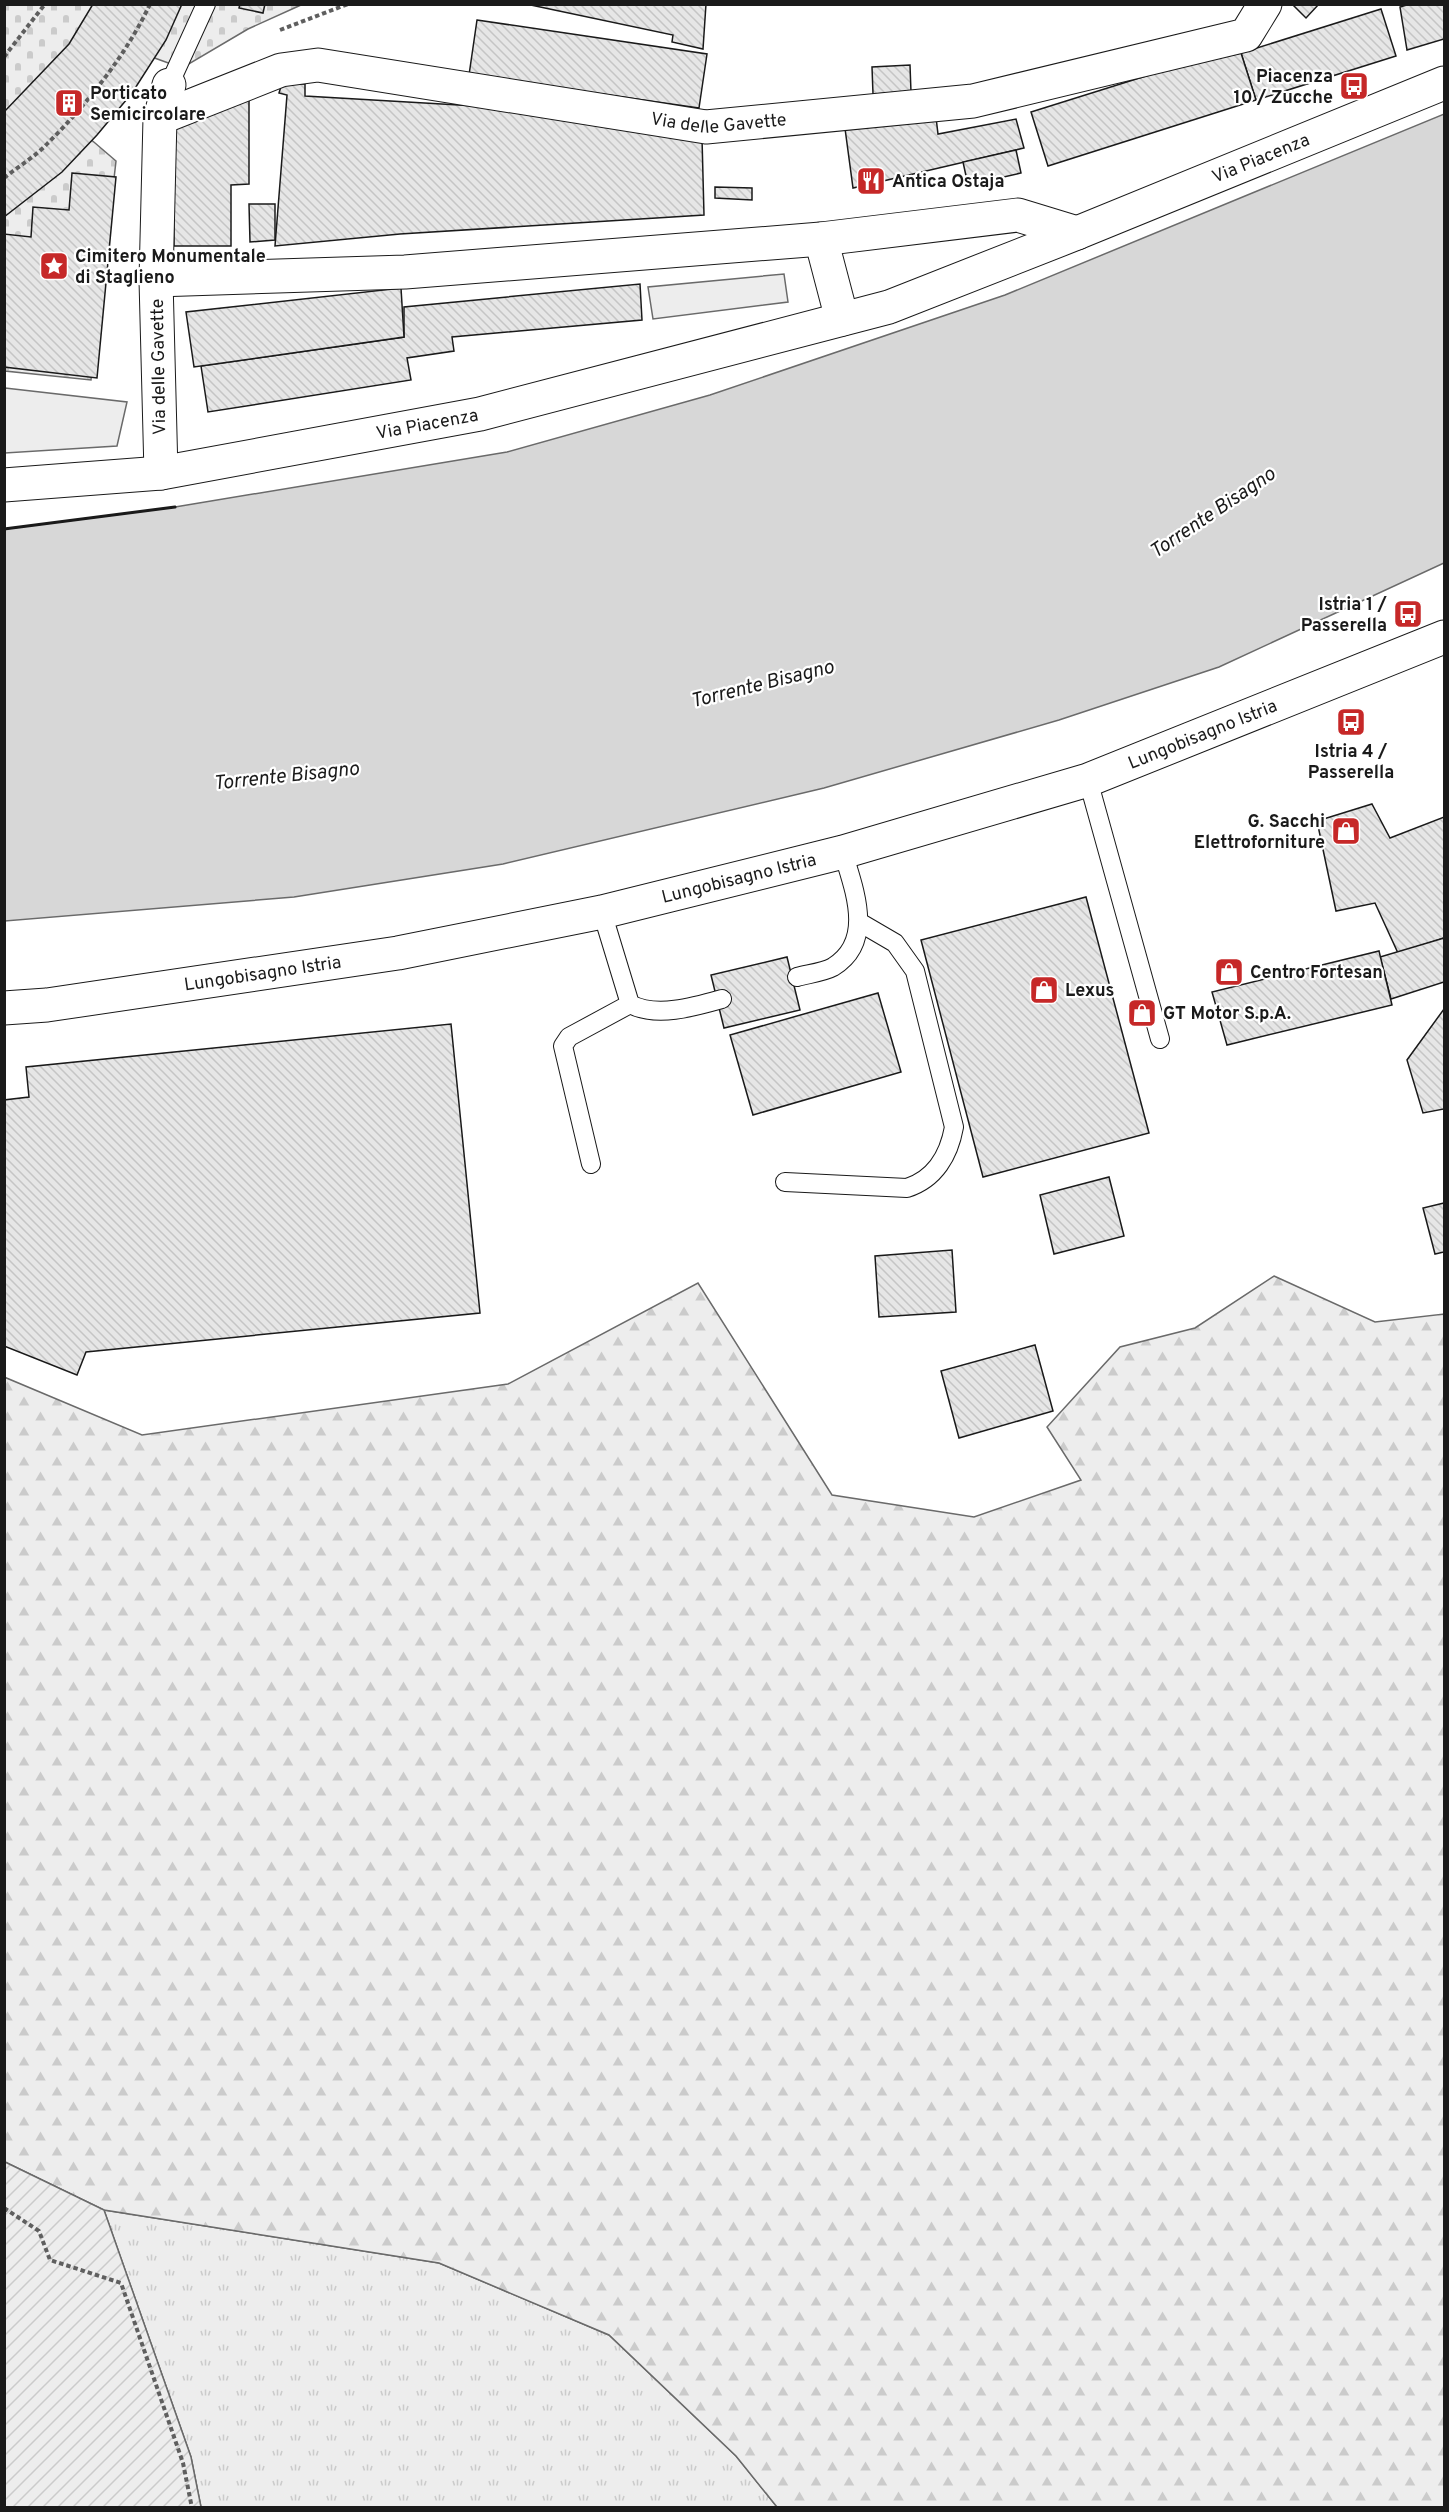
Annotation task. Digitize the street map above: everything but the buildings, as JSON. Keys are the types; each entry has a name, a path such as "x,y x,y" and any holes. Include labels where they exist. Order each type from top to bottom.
{"main road":[{"name":"Via delle Gavette","path":"160,118 281,70 318,65 706,127 973,101 1246,35 1265,4"},
{"name":"Via Piacenza","path":"4,485 161,473 480,414 889,306 1077,233 1444,83"},
{"name":"Via delle Gavette","path":"161,473 156,280 160,118 169,85"},
{"path":"156,280 405,272 821,239 1018,215 1077,233"},
{"path":"821,239 842,319"},
{"name":"Lungobisagno Istria","path":"4,1008 47,1005 398,953 602,912 843,852 1088,780 1444,637"}],"lane":[{"path":"169,85 206,4"},
{"path":"1088,780 1160,1039"},
{"path":"797,977 833,967 852,944 859,922 859,909 843,852"},
{"path":"602,912 630,1004 642,1011 654,1011 722,999"},
{"path":"785,1182 907,1188 921,1183 935,1172 951,1140 954,1127 915,971 895,943 859,922"},
{"path":"591,1164 563,1046 569,1037 630,1004"}],"path":[{"path":"4,57 45,4"},
{"path":"4,178 48,144 104,77 141,23 150,4"},
{"path":"4,2208 39,2231 50,2260 121,2283 183,2463 192,2508"}],"green space":[{"name":"Cimitero Monumentale di Staglieno","path":"5,5 301,5 248,29 182,68 149,56 88,137 116,161 91,380 5,371"},
{"path":"1274,1276 1375,1322 1444,1314 1444,2507 777,2507 736,2456 609,2335 439,2263 104,2210 5,2162 4,1377 142,1435 508,1384 698,1283 832,1495 974,1517 1081,1480 1047,1427 1120,1347 1195,1328"},
{"path":"5,2162 104,2210 191,2457 201,2507 5,2507"},
{"path":"104,2210 439,2263 609,2335 736,2456 777,2507 201,2507 191,2457"}],"shaded area":[{"path":"784,274 788,302 653,319 648,287"},
{"path":"5,388 127,402 117,446 5,453"}],"water":[{"name":"Torrente Bisagno","path":"1444,114 1444,563 1219,667 1059,720 824,788 503,864 294,897 5,921 5,529 175,507 507,452 710,395 1005,295"}],"wall":[{"path":"4,529 175,507"}],"place":[{"name":"Piacenza 10 / Zucche","path":"1354,86"},
{"name":"Porticato Semicircolare","path":"69,103"},
{"name":"Antica Ostaja","path":"871,181"},
{"name":"Cimitero Monumentale di Staglieno","path":"54,266"},
{"name":"Istria 1 / Passerella","path":"1408,614"},
{"name":"Istria 4 / Passerella","path":"1351,722"},
{"name":"G. Sacchi Elettroforniture","path":"1346,831"},
{"name":"Centro Fortesan","path":"1229,972"},
{"name":"Lexus","path":"1044,990"},
{"name":"GT Motor S.p.A.","path":"1142,1013"}]}
